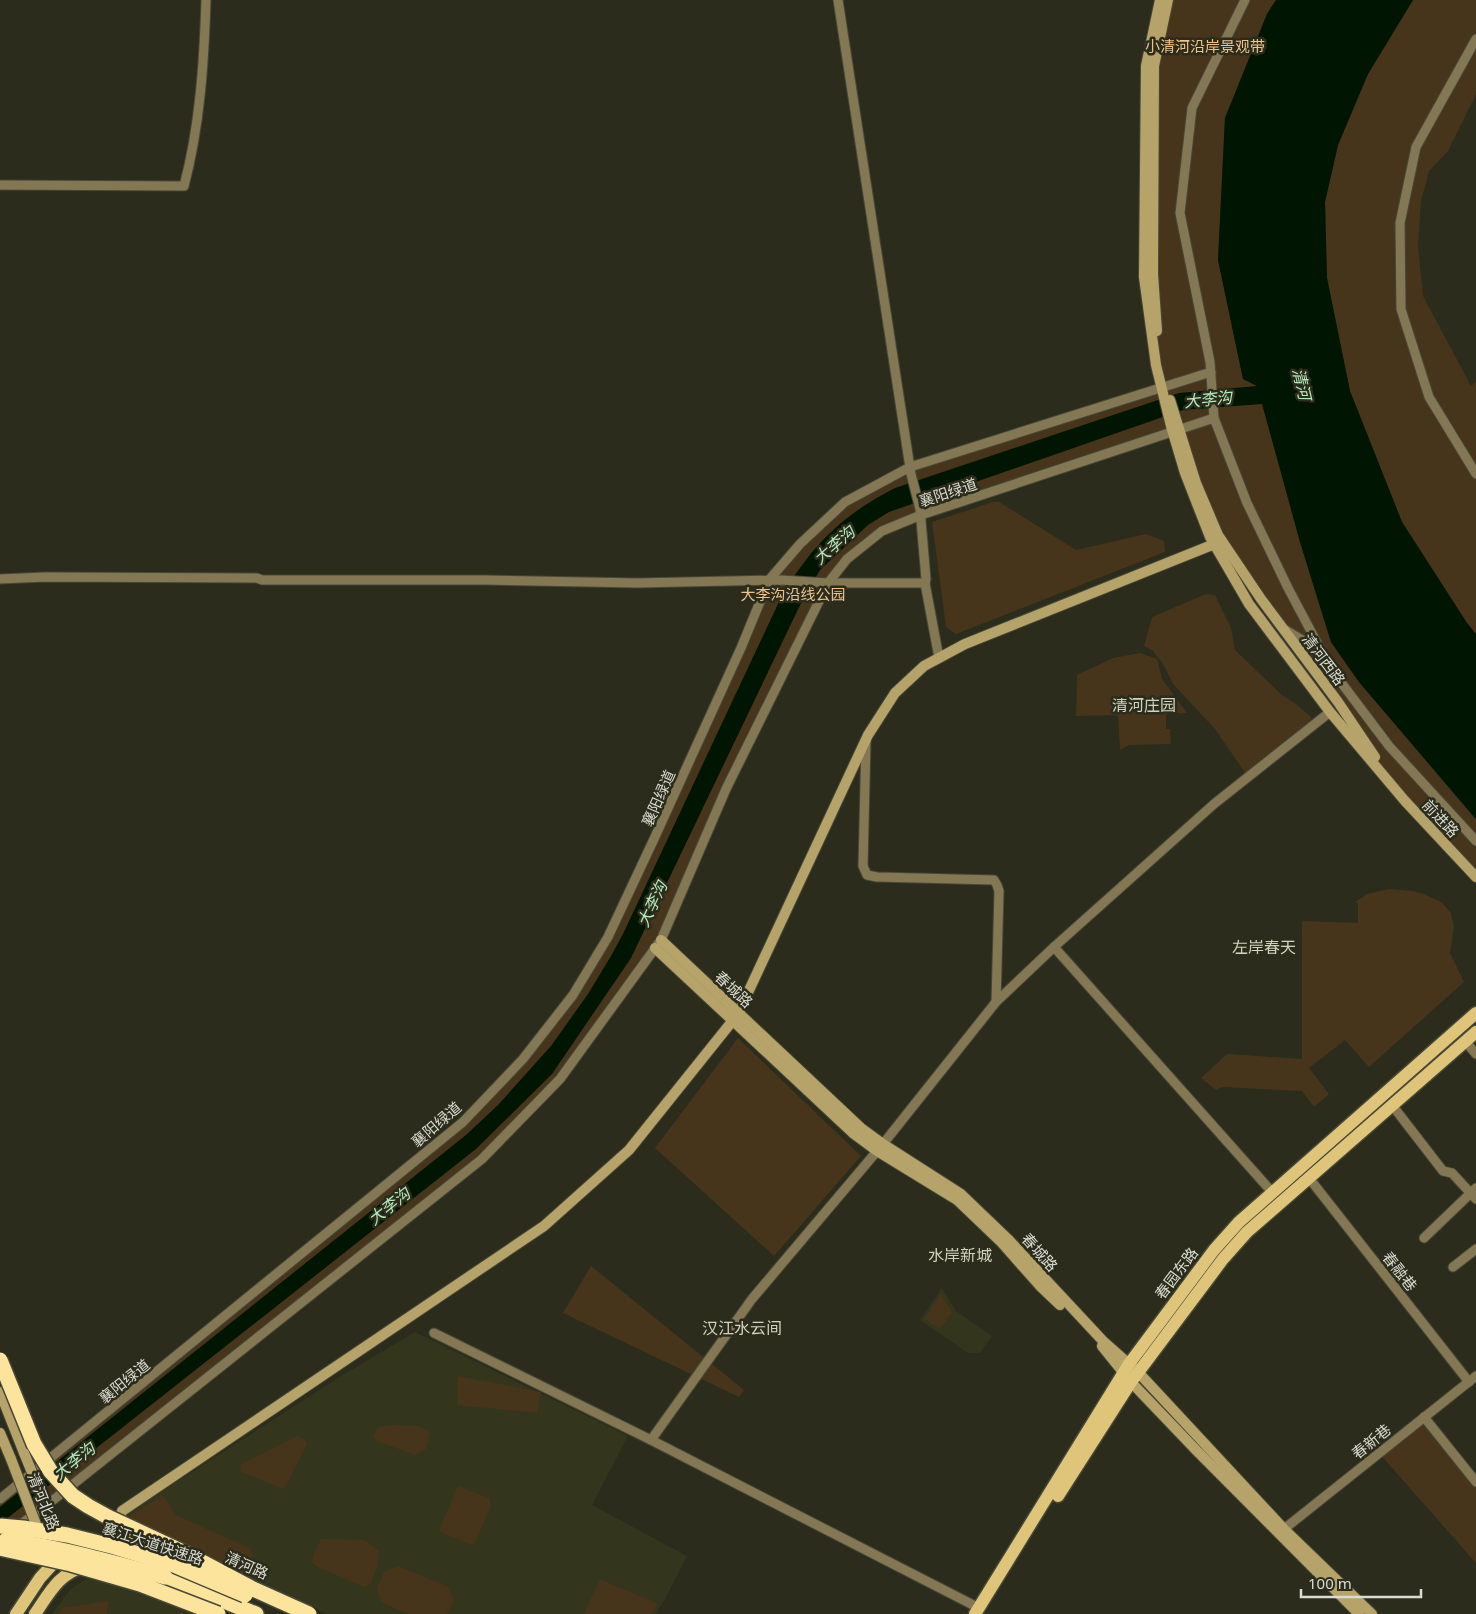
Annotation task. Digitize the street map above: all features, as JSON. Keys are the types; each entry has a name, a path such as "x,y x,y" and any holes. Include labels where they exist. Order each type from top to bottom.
{"highway":[{"path":"0,1360 34,1444 51,1472 73,1496 108,1517 184,1552 251,1588 309,1614"},
{"name":"襄江大道快速路","path":"0,1526 67,1535 115,1547 174,1565 290,1614"},
{"name":"襄江大道快速路","path":"0,1540 38,1545 90,1556 155,1574 256,1614"},
{"path":"0,1548 71,1564 140,1584 218,1614"}],"main road":[{"name":"春园东路","path":"979,1612 1130,1373 1214,1250 1239,1222 1272,1192 1476,1013"},
{"name":"春园东路","path":"1130,1373 1247,1232 1476,1032"},
{"name":"清河路","path":"16,1614 54,1561 69,1552 88,1545 113,1539 134,1538 163,1545 317,1614"},
{"path":"35,1614 52,1588 69,1572 101,1562 117,1562 134,1566 242,1614"}],"street":[{"path":"0,185 184,186 190,161 204,61 206,0"},
{"path":"838,0 910,467 920,512 925,583 939,658"},
{"path":"1160,0 1146,66 1144,278 1156,365 1175,428 1218,540 1249,604 1330,712 1405,801"},
{"path":"1164,390 1157,329 1153,264 1154,66 1168,0"},
{"path":"1245,0 1192,108 1180,213 1210,362 1214,415 1247,503 1330,669 1389,746 1476,841"},
{"path":"1476,39 1416,147 1400,223 1401,309 1429,397 1476,474"},
{"name":"襄阳绿道","path":"0,1499 462,1122 523,1059 573,995 608,937 741,648 769,580 800,544 846,502 910,467 1211,374"},
{"name":"襄阳绿道","path":"0,1540 57,1497 482,1159 560,1079 658,944 726,789 828,583 847,559 882,531 920,512 1214,415"},
{"path":"113,1539 122,1511 544,1226 629,1150 735,1017 866,741 895,693 924,666 965,644 1218,540"},
{"name":"清河西路","path":"1218,540 1338,702 1405,801"},
{"path":"0,579 44,577 257,578 262,580 485,580 637,583 769,580 828,583 925,583"},
{"path":"1282,627 1322,652"},
{"path":"651,1440 752,1299 880,1148 996,1002 1054,947 1214,804 1330,712"},
{"path":"866,741 863,866 867,875 877,877 994,880 999,891 996,1002"},
{"name":"前进路","path":"1405,801 1476,877"},
{"name":"春城路","path":"658,944 735,1017 861,1128 880,1148 961,1194 1008,1239 1103,1341 1196,1450 1359,1614"},
{"path":"1054,947 1272,1192"},
{"path":"1466,1042 1476,1054"},
{"path":"1392,1105 1443,1171 1452,1173 1474,1193 1424,1238"},
{"name":"春融巷","path":"1309,1178 1472,1379"},
{"path":"1453,1267 1476,1249"},
{"path":"434,1333 651,1440 979,1612"},
{"name":"春城路","path":"1130,1373 1284,1529 1372,1614"},
{"name":"春新巷","path":"1284,1529 1472,1379"},
{"name":"清河北路","path":"0,1392 54,1526 69,1552 82,1567"},
{"path":"1424,1417 1476,1482"},
{"name":"清河北路","path":"0,1433 40,1532 62,1578"}],"shaded area":[{"path":"942,1288 956,1311 992,1336 980,1353 968,1353 920,1320"},
{"path":"415,1332 628,1436 592,1505 687,1556 656,1614 327,1614 124,1522 127,1514 341,1376"},
{"path":"114,1574 221,1614 52,1614 70,1590 87,1578"}],"green space":[{"path":"1173,0 1276,0 1267,14 1225,118 1218,260 1243,379 1258,386 1300,542 1331,642 1359,682 1476,820 1476,877 1405,801 1338,702 1222,541 1179,430 882,531 828,583 726,789 664,933 560,1079 482,1159 0,1539 0,1499 463,1122 573,995 608,937 769,580 845,502 910,467 1162,383 1147,277 1150,66"},
{"path":"1413,0 1476,0 1476,94 1448,151 1429,171 1421,201 1418,247 1423,296 1471,386 1476,382 1476,634 1402,522 1350,391 1327,278 1325,202 1338,145 1368,74"},
{"path":"993,502 999,502 1076,550 1146,534 1164,541 1165,552 956,634 946,627 932,522"},
{"path":"1206,594 1215,595 1231,628 1235,650 1283,696 1311,717 1312,726 1248,777 1215,729 1173,684 1163,664 1153,651 1144,646 1152,617"},
{"path":"1140,653 1157,659 1162,679 1187,713 1166,714 1166,729 1170,729 1171,744 1129,745 1120,750 1118,716 1076,716 1077,675 1113,658"},
{"path":"1389,889 1424,894 1441,902 1451,913 1454,927 1450,953 1464,982 1369,1067 1345,1040 1309,1068 1329,1094 1314,1107 1302,1091 1222,1087 1216,1090 1201,1078 1227,1054 1302,1059 1302,921 1358,923 1358,904 1355,902 1367,894"},
{"path":"738,1038 861,1156 774,1256 655,1148"},
{"path":"591,1266 744,1390 739,1397 563,1313"},
{"path":"941,1294 952,1312 940,1329 924,1319"},
{"path":"458,1376 541,1392 537,1413 457,1405"},
{"path":"1424,1417 1476,1482 1476,1563 1379,1453"},
{"path":"395,1425 418,1426 430,1432 426,1449 415,1455 377,1441 374,1436 378,1427"},
{"path":"297,1436 305,1439 307,1444 284,1489 241,1472 240,1465"},
{"path":"458,1486 489,1498 491,1505 475,1543 471,1545 439,1531"},
{"path":"163,1495 176,1515 249,1548 253,1558 247,1576 128,1524 131,1515"},
{"path":"321,1539 365,1540 379,1551 377,1566 371,1584 364,1587 318,1567 312,1562"},
{"path":"398,1566 448,1587 454,1601 447,1614 409,1614 381,1602 377,1589 384,1572"},
{"path":"600,1579 658,1604 651,1614 584,1614"},
{"path":"108,1601 107,1614 58,1614 62,1608"}],"water":[{"path":"1276,0 1413,0 1368,74 1338,145 1325,202 1327,278 1350,391 1402,522 1476,634 1476,819 1359,682 1331,642 1300,542 1262,404 1183,410 889,512 868,525 820,570 803,599 631,958 552,1074 476,1149 0,1524 0,1507 466,1135 498,1105 551,1046 588,994 623,934 785,589 810,554 835,528 860,509 895,488 1179,393 1257,386 1243,379 1218,260 1225,118 1267,14"}],"district":[{"name":"清河庄园","path":"1144,705"},
{"name":"左岸春天","path":"1264,947"},
{"name":"水岸新城","path":"960,1255"},
{"name":"汉江水云间","path":"742,1328"}],"park label":[{"name":"小清河沿岸景观带","path":"1205,46"},
{"name":"大李沟沿线公园","path":"793,594"}],"water label":[{"name":"清河","path":"1302,384"},
{"name":"大李沟","path":"1208,399"},
{"name":"大李沟","path":"834,545"},
{"name":"大李沟","path":"652,904"},
{"name":"大李沟","path":"389,1206"},
{"name":"大李沟","path":"74,1461"}]}
